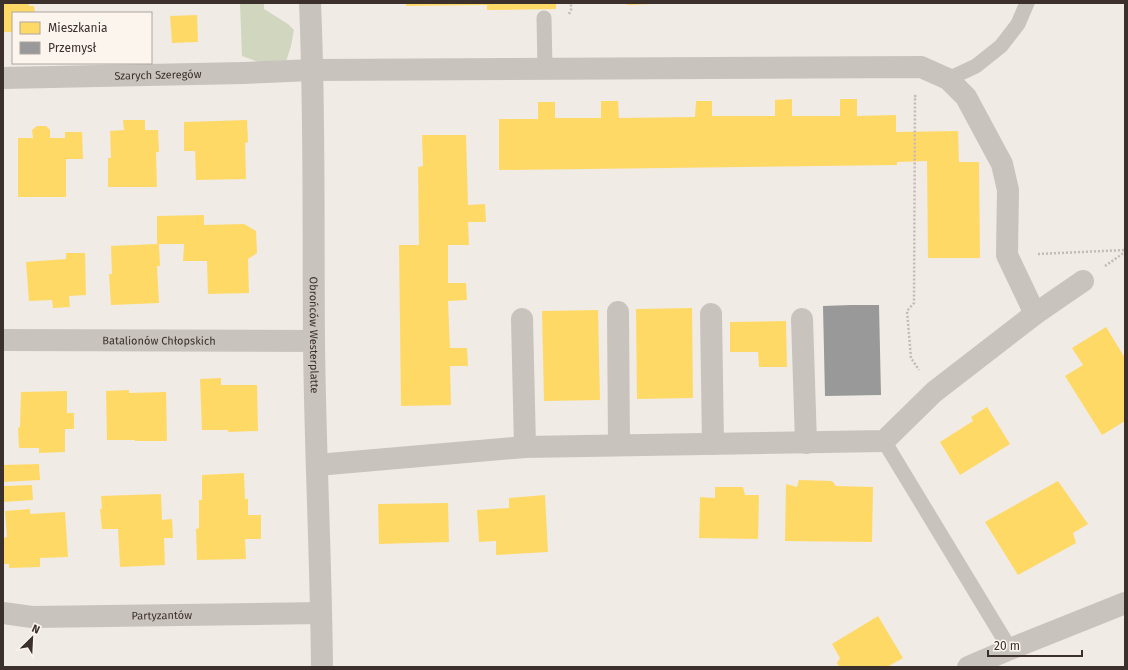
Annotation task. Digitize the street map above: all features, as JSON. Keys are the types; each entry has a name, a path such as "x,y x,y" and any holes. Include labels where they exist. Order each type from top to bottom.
{"street":[{"name":"Obrońców Westerplatte","path":"310,3 313,70 314,341 322,667"},
{"name":"Szarych Szeregów","path":"3,78 313,70 921,67 948,79"},
{"path":"948,79 966,97 1002,164 1008,190 1007,255 1035,314"},
{"path":"317,465 525,447 884,441 934,392 1035,314 1083,281"},
{"path":"618,312 619,445"},
{"path":"711,314 713,444"},
{"path":"802,319 806,443"},
{"path":"522,320 525,447"},
{"name":"Batalionów Chłopskich","path":"3,340 314,341"},
{"path":"968,667 1125,603"},
{"name":"Partyzantów","path":"3,613 32,616 321,613"}],"lane":[{"path":"948,79 976,66 1001,46 1018,24 1027,3"},
{"path":"544,18 545,69"},
{"path":"884,441 1010,649"}],"path":[{"path":"566,18 571,10 571,3"},
{"path":"915,96 914,303 907,311 911,358 934,392"},
{"path":"1007,255 1125,250"}],"green space":[{"path":"240,3 264,3 264,9 288,24 294,30 291,46 283,71 242,56"}],"building: Mieszkania":[{"path":"3,3 29,3 29,6 34,6 35,12 12,12 12,32 3,32"},
{"path":"406,3 556,3 556,9 487,10 487,5 406,6"},
{"path":"627,3 652,3 652,4 627,5"},
{"path":"197,15 198,42 172,43 170,16"},
{"path":"792,99 792,116 840,116 840,99 857,99 857,116 896,115 896,132 958,131 959,162 979,162 980,258 928,258 927,161 897,162 897,165 499,170 499,119 538,119 538,102 555,102 555,118 601,118 601,101 618,101 619,118 695,117 696,101 712,101 712,116 775,116 775,100"},
{"path":"123,120 145,120 145,130 158,130 159,152 156,152 157,187 108,187 108,158 111,158 110,131 124,130"},
{"path":"247,120 248,142 245,143 246,179 196,180 195,151 184,151 184,122"},
{"path":"37,126 46,126 50,130 50,138 65,138 65,132 82,132 83,159 66,159 66,197 18,197 18,138 33,138 32,130"},
{"path":"422,135 466,135 468,205 485,204 486,222 468,222 469,245 448,245 448,283 466,283 467,300 448,301 450,348 467,348 468,366 450,366 451,405 401,406 399,245 419,245 418,167 423,166"},
{"path":"204,215 204,225 244,224 256,231 257,253 248,259 249,293 208,294 207,261 183,261 184,244 159,244 160,266 157,266 159,303 111,305 109,274 112,274 111,246 157,244 157,216"},
{"path":"66,253 85,253 86,295 69,296 70,307 53,308 52,300 29,301 26,262 66,259"},
{"path":"692,308 693,398 637,399 636,309"},
{"path":"598,310 600,400 544,401 542,311"},
{"path":"786,321 787,367 759,367 758,352 730,352 730,322"},
{"path":"1106,327 1125,358 1125,421 1102,435 1065,376 1083,365 1072,348"},
{"path":"221,378 221,385 257,385 258,431 228,432 228,430 202,430 200,379"},
{"path":"129,390 129,393 166,392 167,441 107,440 106,391"},
{"path":"67,391 67,413 74,413 74,429 65,429 65,452 39,453 39,448 19,448 18,428 20,427 21,392"},
{"path":"987,407 1010,444 960,475 940,442 973,421 971,417"},
{"path":"39,464 40,480 3,482 3,465"},
{"path":"244,473 245,499 248,499 248,515 261,515 261,539 245,539 246,559 197,560 196,529 199,528 199,500 202,500 202,475"},
{"path":"799,480 832,481 836,486 873,487 872,542 785,541 786,484 797,487"},
{"path":"1058,481 1088,524 1073,533 1076,543 1018,575 985,522"},
{"path":"32,485 33,500 3,502 3,486"},
{"path":"715,487 743,487 745,495 759,495 758,539 699,538 700,497 715,498"},
{"path":"161,494 162,520 172,519 173,538 164,538 165,565 120,567 118,529 102,529 100,509 102,509 101,496"},
{"path":"545,495 548,552 496,555 496,541 479,542 477,510 509,508 509,498"},
{"path":"448,503 449,542 379,544 378,504"},
{"path":"30,509 30,514 65,512 68,557 40,558 40,567 9,568 9,564 3,564 3,538 7,537 5,511"},
{"path":"878,616 903,658 887,667 839,667 837,663 840,658 832,644"}],"building: Przemysł":[{"path":"879,305 881,395 825,396 823,306"}]}
